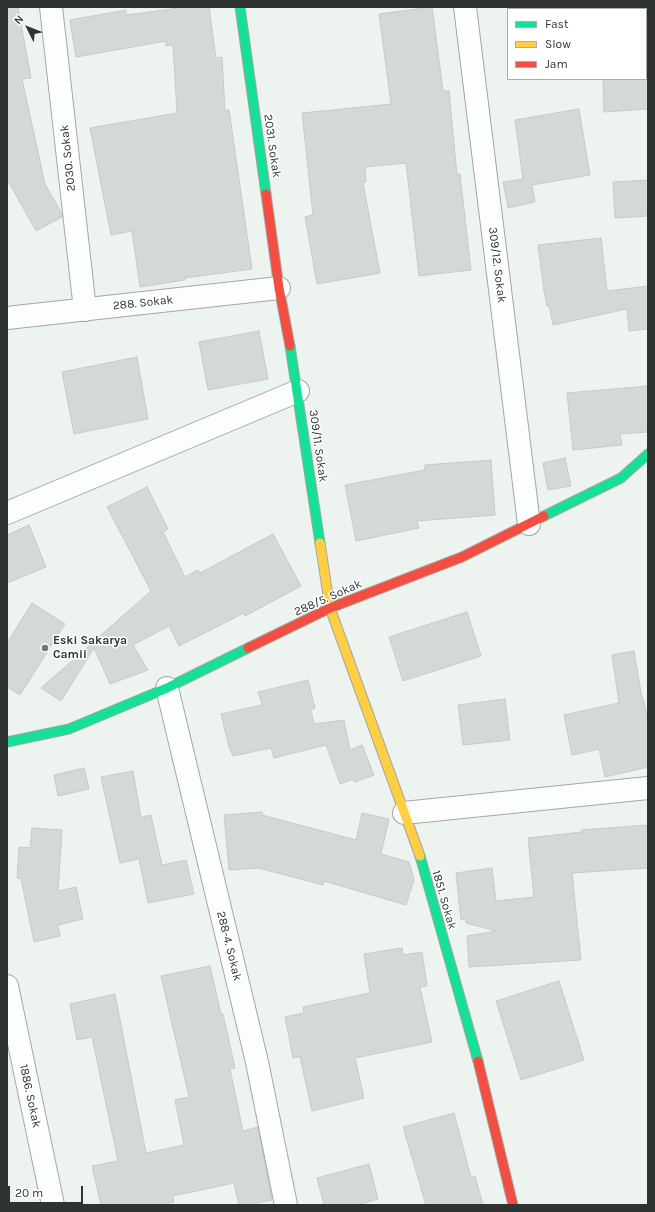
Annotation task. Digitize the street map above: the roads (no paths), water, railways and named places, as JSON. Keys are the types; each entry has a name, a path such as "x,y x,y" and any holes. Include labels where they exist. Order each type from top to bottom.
{"street":[{"name":"2030. Sokak","path":"51,7 85,310"},
{"name":"2031. Sokak","path":"240,7 279,288"},
{"name":"309/12. Sokak","path":"465,7 529,524"},
{"name":"288. Sokak","path":"7,318 279,288"},
{"name":"309/11. Sokak","path":"279,288 298,391 330,608"},
{"path":"7,513 298,391"},
{"name":"288/5. Sokak","path":"7,742 69,729 167,688 330,608 462,557 621,478 648,454"},
{"name":"1851. Sokak","path":"330,608 404,813 415,838 474,1046 513,1205"},
{"name":"288-4. Sokak","path":"167,688 257,1062 286,1205"},
{"path":"404,813 648,788"},
{"name":"1886. Sokak","path":"7,986 53,1205"}],"place":[{"name":"Eski Sakarya Camii","path":"45,648"}]}
